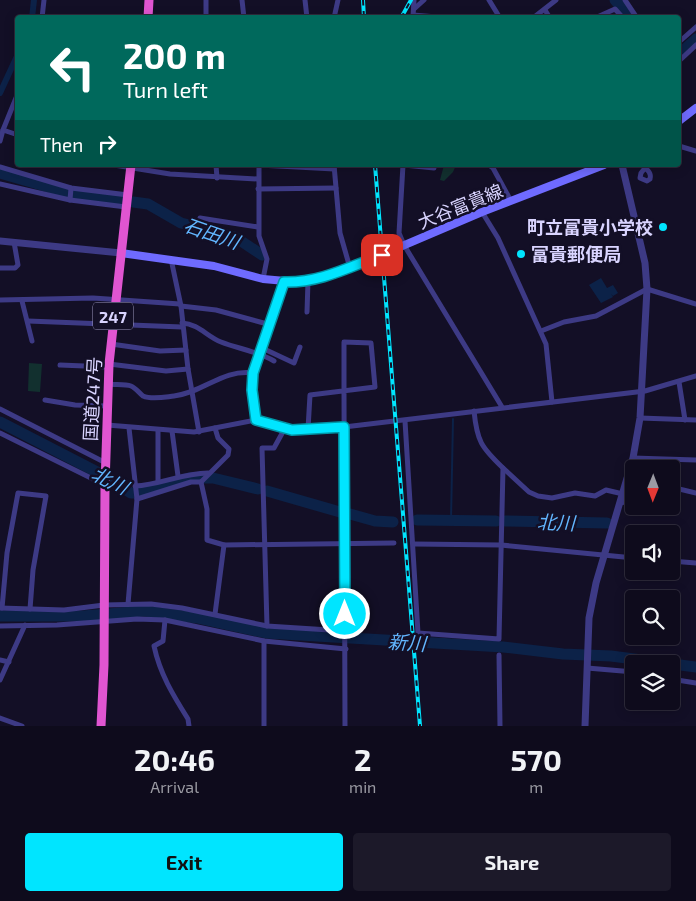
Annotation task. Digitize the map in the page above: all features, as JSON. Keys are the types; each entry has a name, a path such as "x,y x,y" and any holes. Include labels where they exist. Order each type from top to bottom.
{"highway":[{"path":"148,15 149,0"},
{"name":"国道247号","path":"102,726 105,466 108,384 112,324 131,167"}],"main road":[{"path":"681,119 696,108"},
{"name":"大谷富貴線","path":"121,253 171,258 214,266 263,279 284,282 308,281 350,268 482,212 599,167"}],"street":[{"path":"42,15 44,0"},
{"path":"206,0 206,15"},
{"path":"242,0 244,15"},
{"path":"305,0 307,15"},
{"path":"335,15 338,0"},
{"path":"414,14 424,0"},
{"path":"489,0 498,15"},
{"path":"538,15 556,0"},
{"path":"625,0 635,15"},
{"path":"414,1 414,14"},
{"path":"602,15 615,9 620,15"},
{"path":"545,10 548,15"},
{"path":"681,40 696,28"},
{"path":"681,59 696,45"},
{"path":"0,141 15,100"},
{"path":"3,130 15,134"},
{"path":"681,147 696,151"},
{"path":"0,167 71,188 128,195"},
{"path":"136,167 170,174 217,178 258,178"},
{"path":"216,167 217,178"},
{"path":"259,167 258,236 267,259 263,279"},
{"path":"334,167 340,232 350,268"},
{"path":"403,167 399,234 502,407"},
{"path":"424,167 434,168"},
{"path":"492,167 511,201"},
{"path":"585,726 589,618 604,555 633,458 640,418 647,289 645,263 622,167"},
{"path":"0,184 70,200 126,207"},
{"path":"70,200 71,188"},
{"path":"258,189 336,188"},
{"path":"482,212 498,238 541,331 549,358 552,402"},
{"path":"200,218 258,227"},
{"path":"0,241 121,253"},
{"path":"0,268 15,268 18,265 14,242"},
{"path":"171,258 180,305 191,392 199,432"},
{"path":"307,312 308,281"},
{"path":"256,420 252,390 253,373 284,282"},
{"path":"541,331 564,322 596,316 647,289 696,304"},
{"path":"0,300 22,301 74,298 180,305 216,310 270,325"},
{"path":"22,301 32,341"},
{"path":"28,321 200,327 212,338 223,343 261,350 294,363 300,348"},
{"path":"308,429 310,395 344,392 375,387 371,343 344,342 344,392 344,544 346,649 345,726"},
{"path":"111,344 160,351 186,350"},
{"path":"261,350 274,361"},
{"path":"60,365 109,365 166,371 188,369"},
{"path":"108,384 132,386 144,396 154,398 191,392 209,385 228,373 239,371 253,373"},
{"path":"107,425 199,432 256,420 285,428 344,427 641,391 696,376"},
{"path":"679,382 685,420"},
{"path":"46,400 75,405 108,406"},
{"path":"0,409 105,466"},
{"path":"474,411 476,435 482,445 502,468 529,492 538,496 552,498 575,493 595,496 606,490 623,494"},
{"path":"640,418 696,420"},
{"path":"405,421 418,633 499,639 502,468"},
{"path":"128,604 137,499 129,428"},
{"path":"137,499 191,482 201,482 228,455 229,449 218,438 215,428"},
{"path":"266,626 262,448 274,448 285,428"},
{"path":"158,430 158,482"},
{"path":"172,431 178,476"},
{"path":"0,433 105,485"},
{"path":"633,458 696,460"},
{"path":"135,486 178,476 208,474"},
{"path":"201,482 207,509 207,540 224,545 394,543"},
{"path":"680,489 696,493"},
{"path":"30,609 33,570 46,496 18,493 7,553 1,608 30,609 64,610 104,605 158,605 216,614 266,626 345,631"},
{"path":"620,503 625,502"},
{"path":"414,544 501,545 625,557"},
{"path":"216,614 224,545"},
{"path":"680,562 696,563"},
{"path":"0,626 104,623 137,619 164,620 264,641 346,649"},
{"path":"164,620 163,641 154,646 157,661 164,680 188,720 189,726"},
{"path":"0,680 24,625"},
{"path":"264,641 264,726"},
{"path":"499,655 500,726"},
{"path":"0,660 9,662"},
{"path":"587,666 625,671"},
{"path":"680,680 696,683"},
{"path":"0,718 22,726"}],"green space":[{"path":"443,167 455,167 444,181 440,180"},
{"path":"29,363 42,364 40,392 28,391"}],"water":[{"path":"601,278 607,288 613,285 618,293 613,296 611,294 613,297 601,303 589,285"}],"waterway":[{"path":"32,15 34,0"},
{"path":"615,0 628,15"},
{"name":"石田川","path":"681,52 696,39"},
{"path":"0,93 15,60"},
{"name":"石田川","path":"0,173 69,193"},
{"name":"石田川","path":"73,194 119,200"},
{"name":"石田川","path":"133,202 148,204 181,223 235,237 262,255"},
{"path":"451,520 453,419"},
{"name":"北川","path":"0,422 97,472 131,493 140,493 189,478 213,478 258,489"},
{"name":"北川","path":"267,491 340,512"},
{"name":"北川","path":"350,514 375,521 393,522"},
{"name":"北川","path":"417,520 496,521"},
{"name":"北川","path":"505,521 607,523"},
{"name":"新川","path":"0,616 83,616 145,611 197,618 266,633 503,647 563,654 611,656 696,667"}],"railway":[{"path":"363,0 364,15"},
{"path":"403,15 411,0"},
{"path":"375,167 420,726"}],"place":[{"name":"町立富貴小学校","path":"663,227"},
{"name":"富貴郵便局","path":"521,254"}],"route":[{"path":"345,614 344,427 292,430 256,420 252,390 253,373 284,282 308,281 329,276 382,255"}]}
